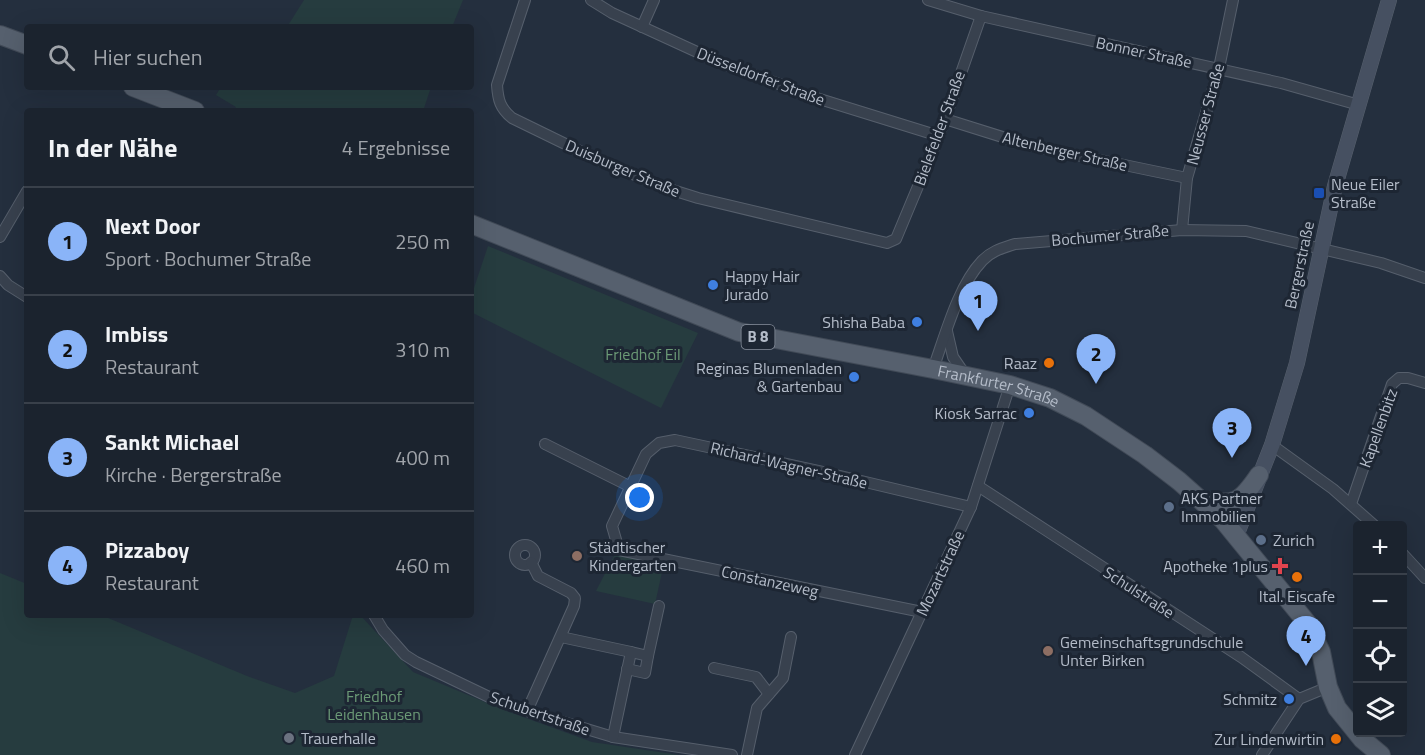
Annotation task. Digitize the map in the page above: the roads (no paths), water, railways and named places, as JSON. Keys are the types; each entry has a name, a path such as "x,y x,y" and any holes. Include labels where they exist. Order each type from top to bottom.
{"main road":[{"path":"0,35 24,44"},
{"path":"141,90 187,108"},
{"name":"Frankfurter Straße","path":"474,225 739,332 1010,385 1050,398 1086,416 1146,455 1202,500 1236,536 1308,624 1321,652 1328,687 1337,708 1347,723 1381,755"},
{"path":"1202,500 1225,504 1237,500 1247,494 1259,475"}],"street":[{"name":"Duisburger Straße","path":"525,0 497,85 502,109 512,118 592,157 666,188 698,198 882,242 887,243 896,239"},
{"name":"Düsseldorfer Straße","path":"591,0 612,13 721,63 797,92 939,136"},
{"path":"642,27 654,0"},
{"name":"Bonner Straße","path":"928,0 981,16 1281,82 1359,105"},
{"name":"Neusser Straße","path":"1182,230 1187,178 1219,68 1233,0"},
{"name":"Bergerstraße","path":"1236,536 1272,445 1297,363 1335,186 1389,0"},
{"name":"Bielefelder Straße","path":"896,239 939,136 981,16"},
{"path":"0,46 24,44"},
{"name":"Altenberger Straße","path":"945,119 1028,145 1187,178"},
{"path":"0,237 24,196"},
{"name":"Bochumer Straße","path":"933,369 968,280 982,261 999,248 1030,242 1182,230 1246,231 1321,247"},
{"path":"1321,247 1381,263 1425,278"},
{"path":"0,276 8,285 24,295"},
{"path":"947,331 952,357 966,376"},
{"name":"Kapellenbitz","path":"1351,504 1392,384 1399,378 1425,383"},
{"name":"Mozartstraße","path":"855,755 971,507 1010,385"},
{"name":"Richard-Wagner-Straße","path":"619,550 612,526 631,487 651,448 659,443 675,440 971,507"},
{"path":"545,444 631,487"},
{"path":"1272,445 1370,521"},
{"name":"Schulstraße","path":"978,486 1241,657 1299,699"},
{"name":"Constanzeweg","path":"619,550 922,612"},
{"path":"1407,558 1425,578"},
{"path":"527,711 561,637 575,598 571,593 538,576 531,562"},
{"path":"627,669 645,673 659,606"},
{"name":"Schubertstraße","path":"376,618 405,655 489,697 527,711 613,736 732,755"},
{"path":"561,637 648,656"},
{"path":"747,755 757,708 783,678 791,637"},
{"path":"613,736 631,652"},
{"path":"714,669 756,677 769,694"},
{"path":"1262,755 1299,699 1328,687"}],"place":[{"name":"Neue Eiler Straße","path":"1319,193"},
{"name":"Happy Hair Jurado","path":"713,285"},
{"name":"Shisha Baba","path":"917,322"},
{"name":"Next Door","path":"978,331"},
{"name":"Raaz","path":"1049,363"},
{"name":"Reginas Blumenladen & Gartenbau","path":"854,377"},
{"name":"Imbiss","path":"1096,384"},
{"name":"Kiosk Sarrac","path":"1029,413"},
{"name":"Sankt Michael","path":"1232,458"},
{"name":"AKS Partner Immobilien","path":"1169,507"},
{"name":"Zurich","path":"1261,540"},
{"name":"Städtischer Kindergarten","path":"577,556"},
{"name":"Apotheke 1plus","path":"1280,566"},
{"name":"Ital. Eiscafe","path":"1297,577"},
{"name":"Gemeinschaftsgrundschule Unter Birken","path":"1048,651"},
{"name":"Pizzaboy","path":"1306,666"},
{"name":"Schmitz","path":"1289,699"},
{"name":"Trauerhalle","path":"289,738"},
{"name":"Zur Lindenwirtin","path":"1336,739"}],"park label":[{"name":"Friedhof Eil","path":"643,354"},
{"name":"Friedhof Leidenhausen","path":"374,705"}]}
